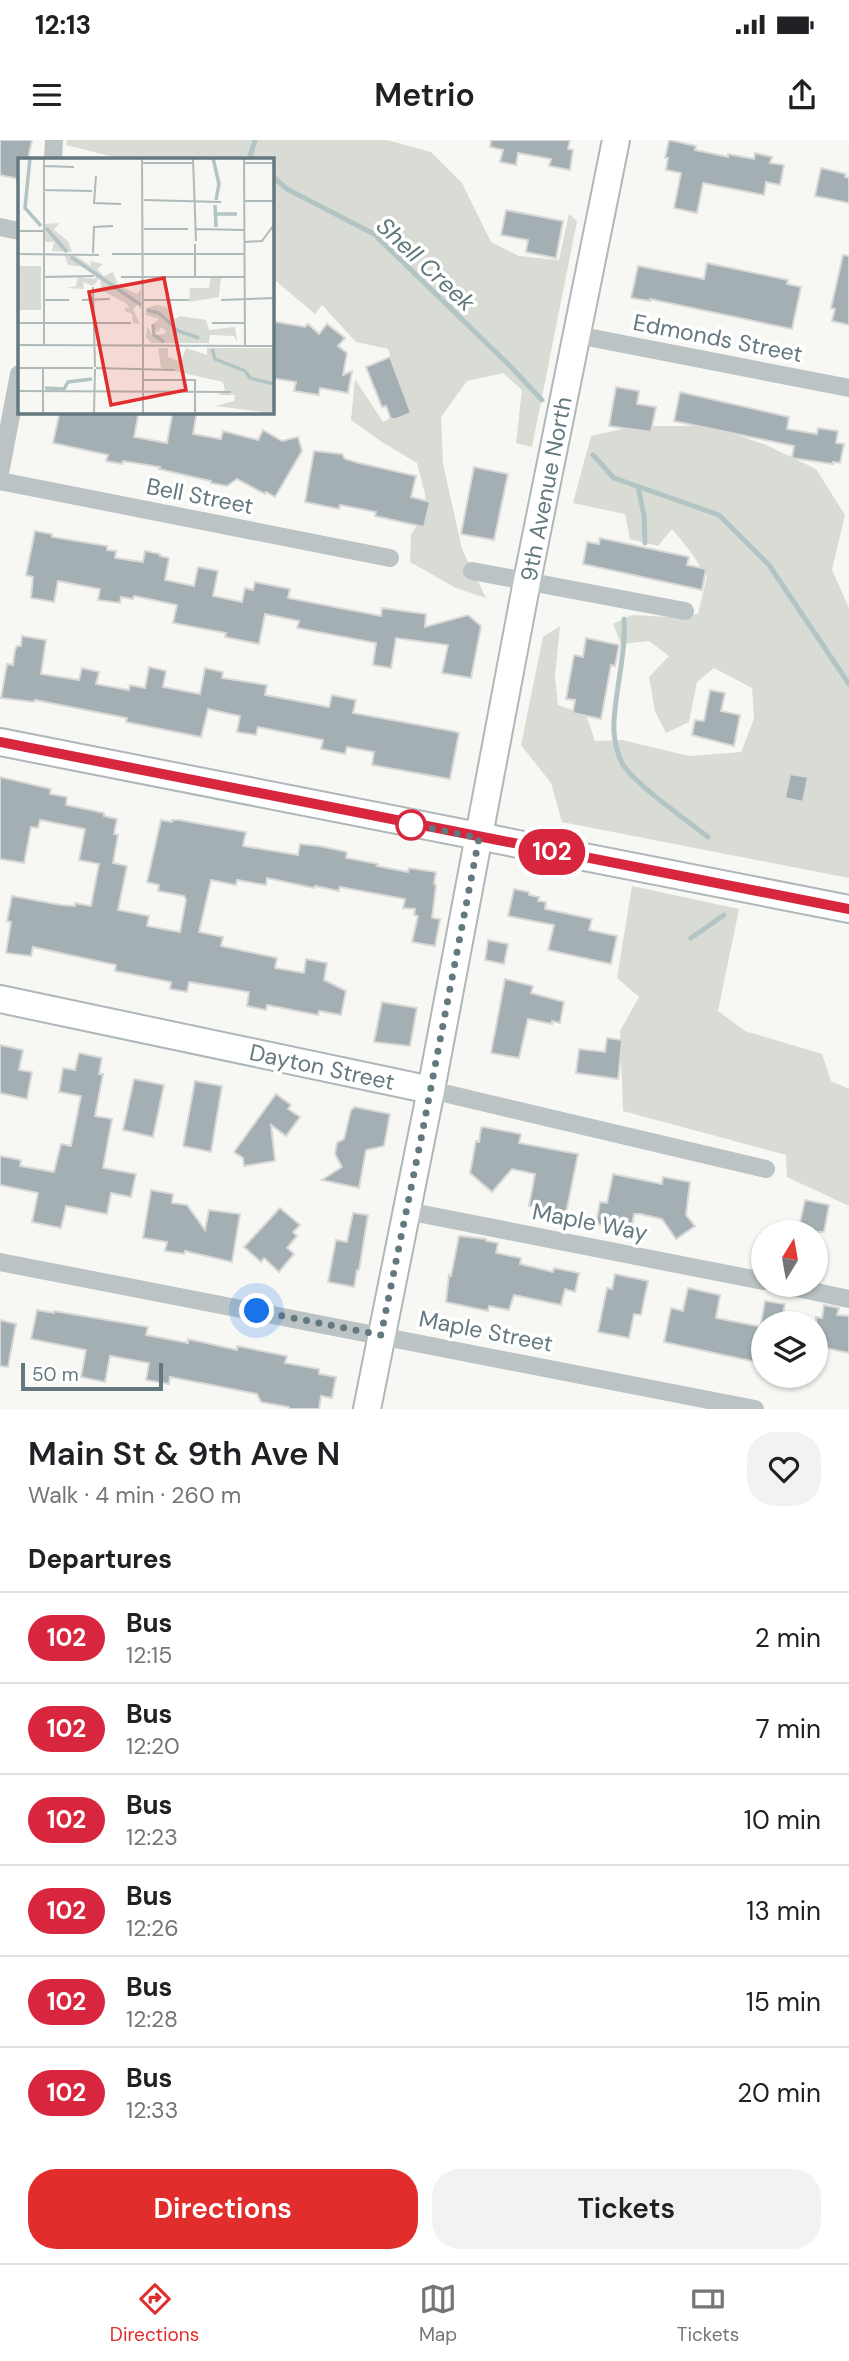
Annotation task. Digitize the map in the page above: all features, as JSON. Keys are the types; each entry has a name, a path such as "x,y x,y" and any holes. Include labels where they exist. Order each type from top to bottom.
{"main road":[{"name":"9th Avenue North","path":"367,1409 431,1090 527,582 616,140"},
{"path":"0,742 849,909"},
{"name":"Dayton Street","path":"0,999 431,1090"}],"street":[{"path":"53,158 54,140"},
{"path":"0,227 18,231"},
{"name":"Edmonds Street","path":"577,335 849,388"},
{"path":"0,473 18,379"},
{"name":"Bell Street","path":"0,481 390,558"},
{"path":"472,571 685,611"},
{"name":"Dayton Street","path":"431,1090 766,1169"},
{"name":"Maple Way","path":"407,1211 751,1280"},
{"name":"Maple Street","path":"0,1262 755,1409"},
{"path":"828,1294 849,1298"}],"shaded area":[{"path":"67,140 387,140 431,152 462,183 491,242 519,256 559,260 569,214 577,221 532,447 516,443 522,390 503,373 467,381 441,417 443,464 462,549 486,598 456,588 410,562 411,534 427,513 417,463 351,420 355,379 383,422 408,408 388,349 356,342 322,305 315,314 273,279 273,158 118,158 66,145"},
{"path":"635,426 710,426 766,445 816,469 845,515 832,570 849,608 849,878 562,822 551,783 521,745 543,637 560,626 555,676 558,705 586,715 595,741 622,740 689,756 741,752 754,719 752,688 714,668 697,682 689,722 666,733 655,711 649,677 669,656 649,641 621,644 613,624 632,615 668,617 698,614 707,577 672,529 658,546 630,539 625,514 573,503 591,436"},
{"path":"632,886 739,909 718,1011 745,1031 822,1054 831,1081 849,1089 849,1206 787,1177 786,1155 623,1111 620,1031 639,997 617,978"}],"building":[{"path":"0,140 32,140 28,158 18,158 18,179 0,175"},
{"path":"491,140 570,140 568,149 573,150 570,170 549,166 551,159 518,153 516,165 500,162 503,150 490,147"},
{"path":"669,140 696,146 695,150 728,157 728,154 754,159 755,153 772,157 770,163 784,165 780,185 766,182 764,195 703,183 697,213 674,208 681,173 666,170 668,158 665,158"},
{"path":"821,168 846,174 845,177 849,178 849,203 815,196"},
{"path":"506,210 563,221 556,258 526,252 528,240 501,235"},
{"path":"843,255 849,256 849,325 832,321 835,309 831,308"},
{"path":"707,263 788,280 787,284 801,287 792,329 650,299 631,298 638,266 704,279"},
{"path":"273,321 305,327 308,324 319,334 327,324 345,338 338,346 347,353 343,375 352,371 348,393 320,388 319,395 294,391 296,382 273,378"},
{"path":"390,357 411,413 396,419 391,419 386,406 382,407 366,367"},
{"path":"616,387 639,391 637,404 656,407 651,432 609,426"},
{"path":"680,392 789,417 787,429 817,434 818,428 838,431 836,443 844,444 840,463 792,458 794,446 674,421"},
{"path":"60,413 139,413 134,437 167,443 173,413 197,413 193,434 221,439 223,431 258,440 263,430 282,441 298,437 302,451 275,497 237,479 227,486 211,483 159,469 160,467 106,461 108,455 53,443"},
{"path":"314,451 342,454 345,459 416,476 411,497 430,502 424,527 375,516 376,512 340,505 339,509 305,502"},
{"path":"474,467 508,474 494,540 461,534"},
{"path":"35,531 52,534 52,537 107,546 107,550 116,551 115,558 143,562 145,551 160,554 169,558 165,580 194,586 198,567 218,571 213,596 242,602 245,588 253,590 255,582 290,589 288,598 381,616 382,608 426,614 425,627 468,615 481,626 471,678 442,673 448,645 396,638 391,668 373,665 376,643 297,628 299,621 265,614 259,644 225,637 226,633 173,623 177,605 134,596 133,599 121,597 120,603 98,600 100,589 58,581 54,602 31,598 33,577 26,575"},
{"path":"600,538 689,557 687,565 706,569 702,590 583,564 587,542 599,544"},
{"path":"22,636 46,640 41,674 79,680 82,668 99,672 96,684 129,690 130,685 145,688 149,667 166,671 163,687 200,694 205,668 223,672 222,678 267,685 265,695 329,707 332,695 356,700 353,713 459,733 450,779 372,765 374,752 347,747 345,754 321,749 323,740 258,727 256,735 237,732 240,716 208,709 201,737 126,722 127,718 35,700 1,698 7,664 13,665 15,650 17,646 21,646"},
{"path":"586,638 619,645 615,666 611,665 601,719 573,713 575,700 566,699 574,655 583,657"},
{"path":"710,690 725,693 721,711 740,715 734,746 692,735 695,720 704,721"},
{"path":"790,774 808,777 803,802 785,798"},
{"path":"0,777 51,789 50,794 67,797 66,805 104,813 104,816 117,819 114,834 118,835 113,863 127,866 118,910 149,916 147,926 180,932 186,900 184,896 158,891 159,885 147,882 161,820 179,820 246,832 243,846 298,855 300,844 319,846 347,852 346,858 378,864 377,866 408,872 409,868 436,872 432,918 440,919 435,946 412,942 418,916 414,915 415,909 403,908 405,899 340,887 339,891 315,886 314,888 267,878 266,885 237,880 236,885 211,880 199,932 223,937 221,946 277,958 275,968 304,973 306,959 327,963 324,980 346,991 341,1015 319,1011 318,1015 267,1005 266,1010 247,1006 249,992 189,982 187,992 170,989 171,982 115,971 116,965 33,947 31,956 6,953 11,922 7,921 12,896 61,905 75,906 75,903 91,906 99,864 79,860 85,829 40,820 38,828 31,827 24,863 0,859"},
{"path":"514,889 539,897 538,901 546,902 545,909 592,919 589,930 617,936 611,964 548,950 554,925 508,916"},
{"path":"488,940 508,944 504,964 485,960"},
{"path":"505,979 533,986 531,993 564,1002 560,1023 528,1019 519,1058 491,1053"},
{"path":"382,1002 417,1008 410,1046 374,1042"},
{"path":"607,1038 622,1040 618,1079 576,1073 579,1049 605,1052"},
{"path":"0,1045 23,1050 19,1070 32,1072 27,1099 0,1093"},
{"path":"79,1053 102,1058 99,1074 103,1074 95,1116 112,1119 103,1168 136,1174 131,1197 111,1193 107,1214 66,1206 61,1228 32,1222 38,1193 0,1185 0,1156 21,1160 20,1166 54,1172 61,1144 71,1146 81,1096 59,1092 63,1068 75,1070"},
{"path":"134,1079 164,1085 153,1137 123,1130"},
{"path":"195,1081 222,1086 211,1152 183,1146"},
{"path":"276,1094 291,1105 288,1109 300,1117 286,1136 271,1125 275,1161 244,1166 243,1158 234,1152"},
{"path":"355,1107 390,1114 384,1146 366,1150 359,1188 322,1180 342,1167 335,1154 337,1143 344,1139 351,1110"},
{"path":"481,1128 521,1134 519,1143 578,1154 566,1213 529,1206 535,1174 512,1169 492,1192 470,1173 476,1141 479,1142"},
{"path":"613,1174 662,1184 663,1177 690,1182 686,1215 695,1226 676,1239 662,1219 640,1214 634,1214 631,1231 596,1224 600,1202 607,1203"},
{"path":"151,1190 173,1194 172,1203 187,1205 205,1230 209,1210 240,1214 232,1262 185,1251 184,1254 165,1251 167,1242 143,1238"},
{"path":"805,1200 829,1205 826,1220 801,1220"},
{"path":"280,1208 300,1225 293,1232 297,1236 287,1248 294,1254 279,1272 264,1258 261,1262 244,1247"},
{"path":"353,1213 368,1215 354,1287 328,1282 336,1240 347,1242"},
{"path":"459,1236 498,1243 496,1253 521,1258 520,1264 553,1272 554,1268 579,1273 575,1292 565,1289 561,1305 514,1295 509,1310 489,1306 488,1311 446,1302 449,1275 451,1276"},
{"path":"615,1274 648,1281 641,1315 634,1314 629,1338 598,1332 607,1288 612,1289"},
{"path":"688,1288 720,1295 716,1318 751,1325 751,1361 664,1342 671,1308 683,1311"},
{"path":"765,1301 785,1304 784,1311 763,1311"},
{"path":"824,1305 839,1308 837,1315 849,1316 849,1353 828,1349 828,1311 823,1311"},
{"path":"37,1310 148,1327 146,1335 188,1343 188,1339 237,1350 237,1346 287,1356 285,1363 319,1369 319,1374 336,1377 332,1398 321,1396 319,1409 289,1409 261,1402 257,1394 170,1377 169,1384 146,1380 149,1363 110,1356 105,1382 81,1377 86,1350 31,1339"},
{"path":"0,1320 16,1324 8,1367 0,1366"}],"waterway":[{"name":"Shell Creek","path":"253,158 250,156 255,140"},
{"name":"Shell Creek","path":"273,177 287,189 374,234 542,400"},
{"name":"Shell Creek","path":"593,455 614,478 719,515 769,565 849,684"},
{"path":"638,487 644,515 645,543"},
{"path":"624,619 624,645 614,727 620,758 637,781 708,837"},
{"path":"691,938 724,915"}],"bus line":[{"name":"102","path":"0,742 849,909"}],"route":[{"path":"257,1311 381,1335 479,838 401,822 411,825"}]}
